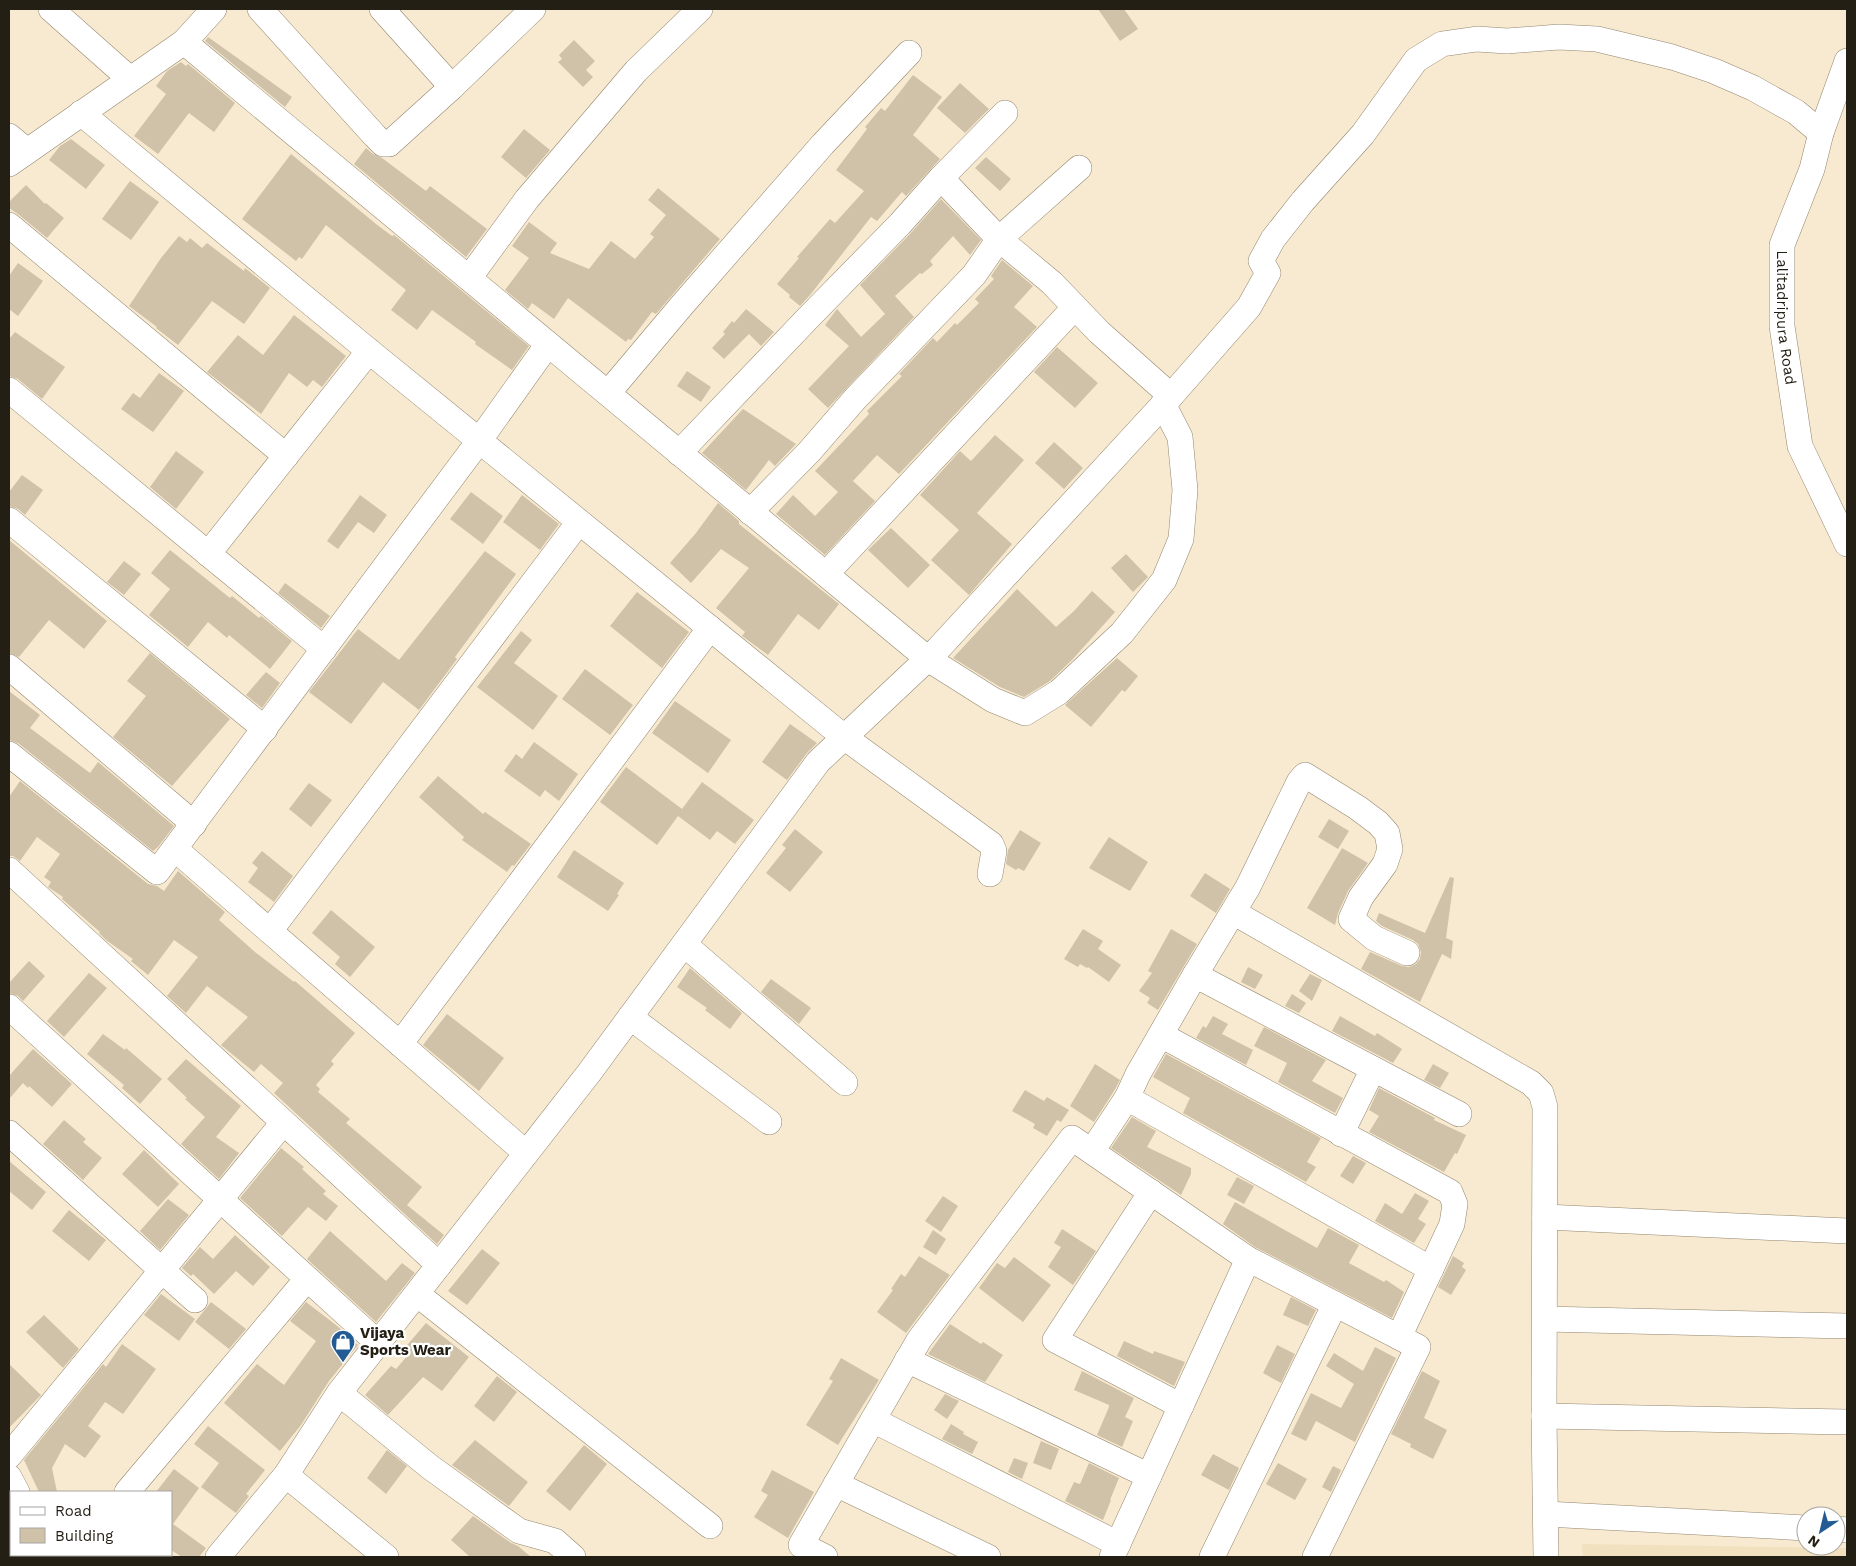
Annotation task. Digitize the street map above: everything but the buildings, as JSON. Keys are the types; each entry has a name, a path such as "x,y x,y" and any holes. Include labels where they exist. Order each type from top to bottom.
{"street":[{"path":"52,9 130,79"},
{"path":"15,150 81,113 184,42 214,9"},
{"path":"260,9 383,144 389,144 397,138 452,87 524,12"},
{"path":"382,9 452,87"},
{"path":"469,278 527,199 630,78 700,9"},
{"path":"218,1557 286,1475 339,1394 630,1016 818,762 928,659 1167,400 1249,307 1268,273 1261,261 1273,239 1303,201 1364,134 1416,60 1442,44 1477,39 1507,41 1559,37 1597,39 1672,57 1714,71 1753,88 1796,112 1821,133"},
{"path":"184,42 928,659 993,700 1025,713 1059,692 1122,633 1164,580 1181,539 1185,490 1180,438 1167,400 1052,283 1000,240 941,178"},
{"path":"608,393 682,304 823,144 909,54"},
{"name":"Lalitadripura Road","path":"1847,61 1821,133 1812,169 1782,245 1782,326 1800,446 1847,544"},
{"path":"81,113 479,441 844,737 991,844 994,852 990,874"},
{"path":"679,453 1005,113"},
{"path":"750,512 809,452 861,392 974,275 1000,240 1079,168"},
{"path":"9,225 286,456"},
{"path":"826,574 1076,307"},
{"path":"9,754 158,872 479,441 548,344"},
{"path":"208,554 369,351"},
{"path":"9,390 324,649"},
{"path":"9,520 265,729"},
{"path":"270,931 580,522"},
{"path":"400,1044 710,628"},
{"path":"10,671 194,824"},
{"path":"1092,1152 1127,1098 1138,1074 1248,886 1299,782 1305,775 1345,799 1378,823 1387,833 1390,848 1385,864 1361,897 1351,919 1374,938 1406,953"},
{"path":"175,849 526,1153"},
{"path":"9,870 282,1123 439,1265"},
{"path":"1233,912 1531,1083 1541,1094 1546,1107 1544,1416 1546,1557"},
{"path":"684,944 844,1083"},
{"path":"1195,975 1458,1114"},
{"path":"9,1007 378,1343"},
{"path":"630,1016 768,1122"},
{"path":"1161,1035 1450,1192 1455,1204 1452,1224 1399,1337"},
{"path":"1341,1134 1373,1068"},
{"path":"1127,1098 1431,1269"},
{"path":"9,1456 282,1123"},
{"path":"9,1133 195,1300"},
{"path":"825,1557 801,1545 907,1360 919,1340 1072,1138 1248,1259 1418,1347 1318,1556"},
{"path":"1151,1192 1055,1340 1181,1406"},
{"path":"1546,1217 1847,1231"},
{"path":"873,1420 1115,1551 1248,1259"},
{"path":"127,1491 307,1278"},
{"path":"417,1294 710,1526"},
{"path":"1212,1557 1335,1304"},
{"path":"1545,1319 1847,1326"},
{"path":"907,1360 1149,1476"},
{"path":"339,1394 430,1467 519,1531 555,1541 573,1557"},
{"path":"1544,1416 1847,1422"},
{"path":"286,1475 372,1553"},
{"path":"9,1477 16,1491"},
{"path":"836,1484 988,1557"},
{"path":"1546,1514 1796,1527"}],"shaded area":[{"path":"1582,1544 1796,1547 1796,1556 1846,1556 1847,1548 1847,1557 1583,1557"}],"place":[{"name":"Vijaya Sports Wear","path":"343,1363"}]}
